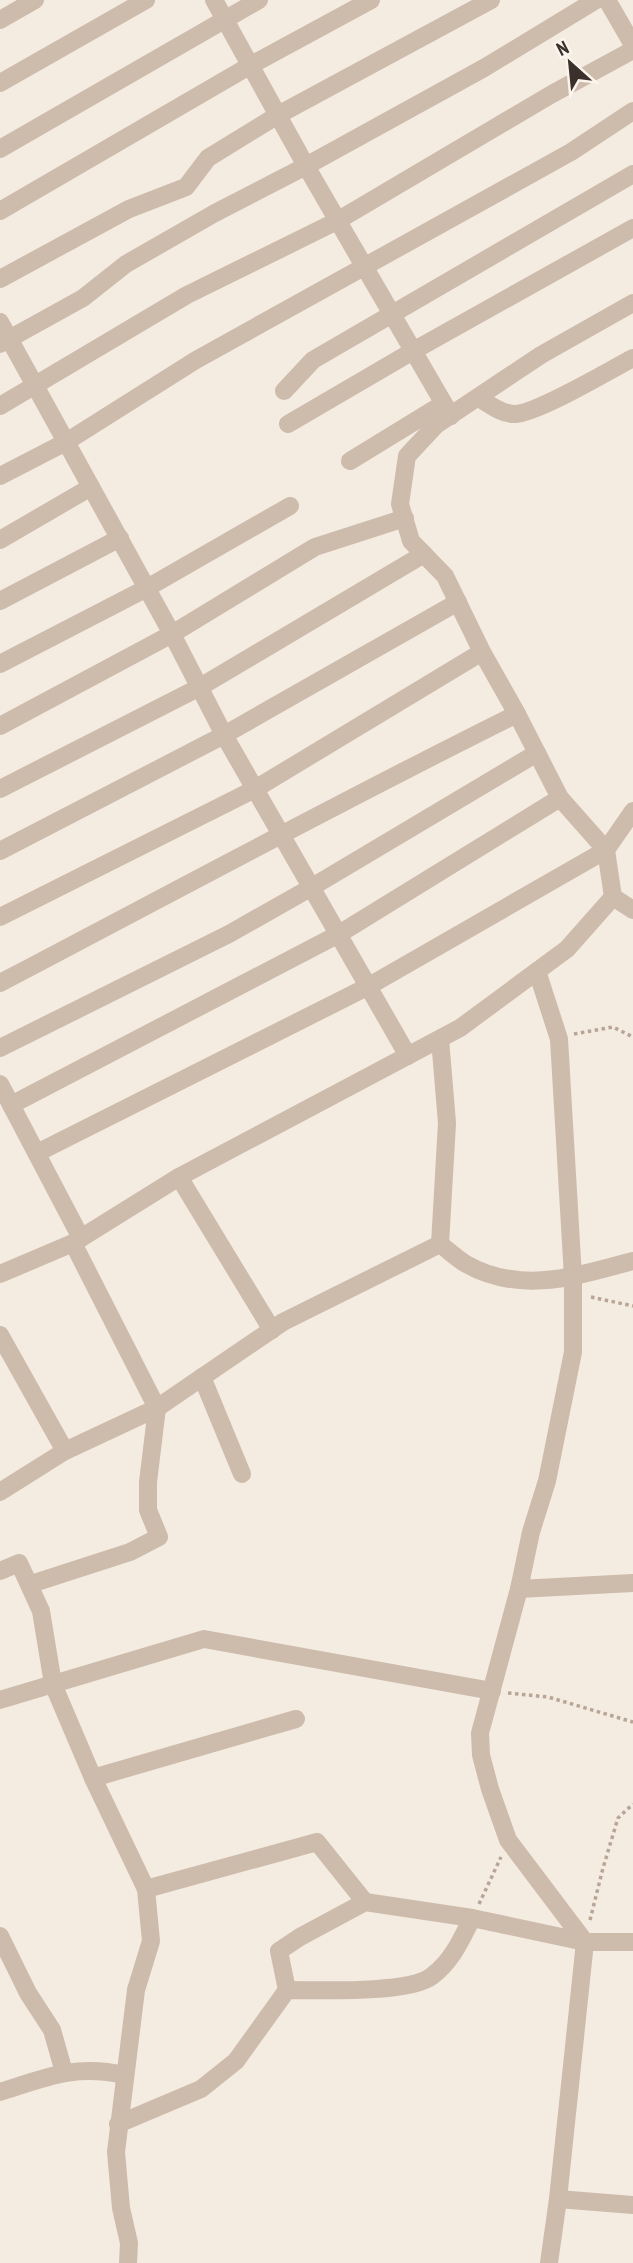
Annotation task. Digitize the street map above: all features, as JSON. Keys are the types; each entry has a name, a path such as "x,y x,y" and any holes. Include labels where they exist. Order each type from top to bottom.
{"street":[{"path":"0,20 35,0"},
{"path":"0,83 146,0"},
{"path":"214,0 447,410"},
{"path":"0,149 259,0"},
{"path":"0,211 251,65 370,0"},
{"path":"0,279 129,209 186,187 208,158 278,115 491,0"},
{"path":"5,342 83,298 137,258 484,68 596,0"},
{"path":"0,406 187,295 337,220 633,48 607,0"},
{"path":"0,477 66,442 196,360 571,152 633,111"},
{"path":"284,391 313,360 633,174"},
{"path":"288,424 633,228"},
{"path":"350,461 447,410 479,398 541,355 633,303"},
{"path":"0,322 5,342 35,384 224,735 408,1056"},
{"path":"479,398 500,411 514,414 535,410 633,358"},
{"path":"0,1274 77,1240 179,1177 460,1028 567,949 613,897 607,850 560,798 517,713 482,652 445,576 411,541 400,504 407,456 447,410"},
{"path":"0,540 91,487"},
{"path":"0,664 147,588 290,506"},
{"path":"0,726 172,634 315,547 405,519"},
{"path":"0,601 120,538"},
{"path":"0,789 200,687 424,554"},
{"path":"0,851 224,735 458,603"},
{"path":"0,917 255,789 482,652"},
{"path":"0,983 384,779 517,713"},
{"path":"0,1048 229,934 537,753"},
{"path":"11,1105 339,934 560,798"},
{"path":"37,1153 369,986 607,850 633,811"},
{"path":"613,897 633,910"},
{"path":"537,971 559,1039 573,1277 573,1352 547,1481 531,1532 519,1589 480,1733 481,1755 508,1840 585,1942 549,2263"},
{"path":"440,1039 447,1123 440,1244"},
{"path":"0,1084 37,1153 158,1408 148,1482 148,1510 159,1537 130,1552 31,1584"},
{"path":"179,1177 272,1330"},
{"path":"440,1244 463,1263 488,1275 524,1282 573,1277 633,1261"},
{"path":"0,1492 65,1451 158,1408 272,1330 440,1244"},
{"path":"0,1335 65,1451"},
{"path":"202,1377 242,1474"},
{"path":"0,1571 19,1563 31,1584 41,1611 53,1685 93,1778 146,1889 151,1941 136,1990 116,2152 121,2208 129,2243 128,2263"},
{"path":"519,1589 633,1583"},
{"path":"0,1700 204,1639 492,1691"},
{"path":"93,1778 296,1719"},
{"path":"146,1889 317,1842 365,1902"},
{"path":"118,2124 201,2089 236,2061 287,1990 279,1951 365,1902 472,1918 585,1942 633,1942"},
{"path":"287,1990 394,1987 430,1978 452,1957 472,1918"},
{"path":"0,1936 28,1993 52,2030 64,2072"},
{"path":"0,2092 64,2072 103,2070 125,2075"},
{"path":"558,2199 633,2205"}],"path":[{"path":"559,1039 613,1027 633,1037"},
{"path":"573,1277 591,1297 633,1306"},
{"path":"492,1691 548,1697 633,1722"},
{"path":"585,1942 618,1818 633,1804"},
{"path":"472,1918 508,1840"}]}
